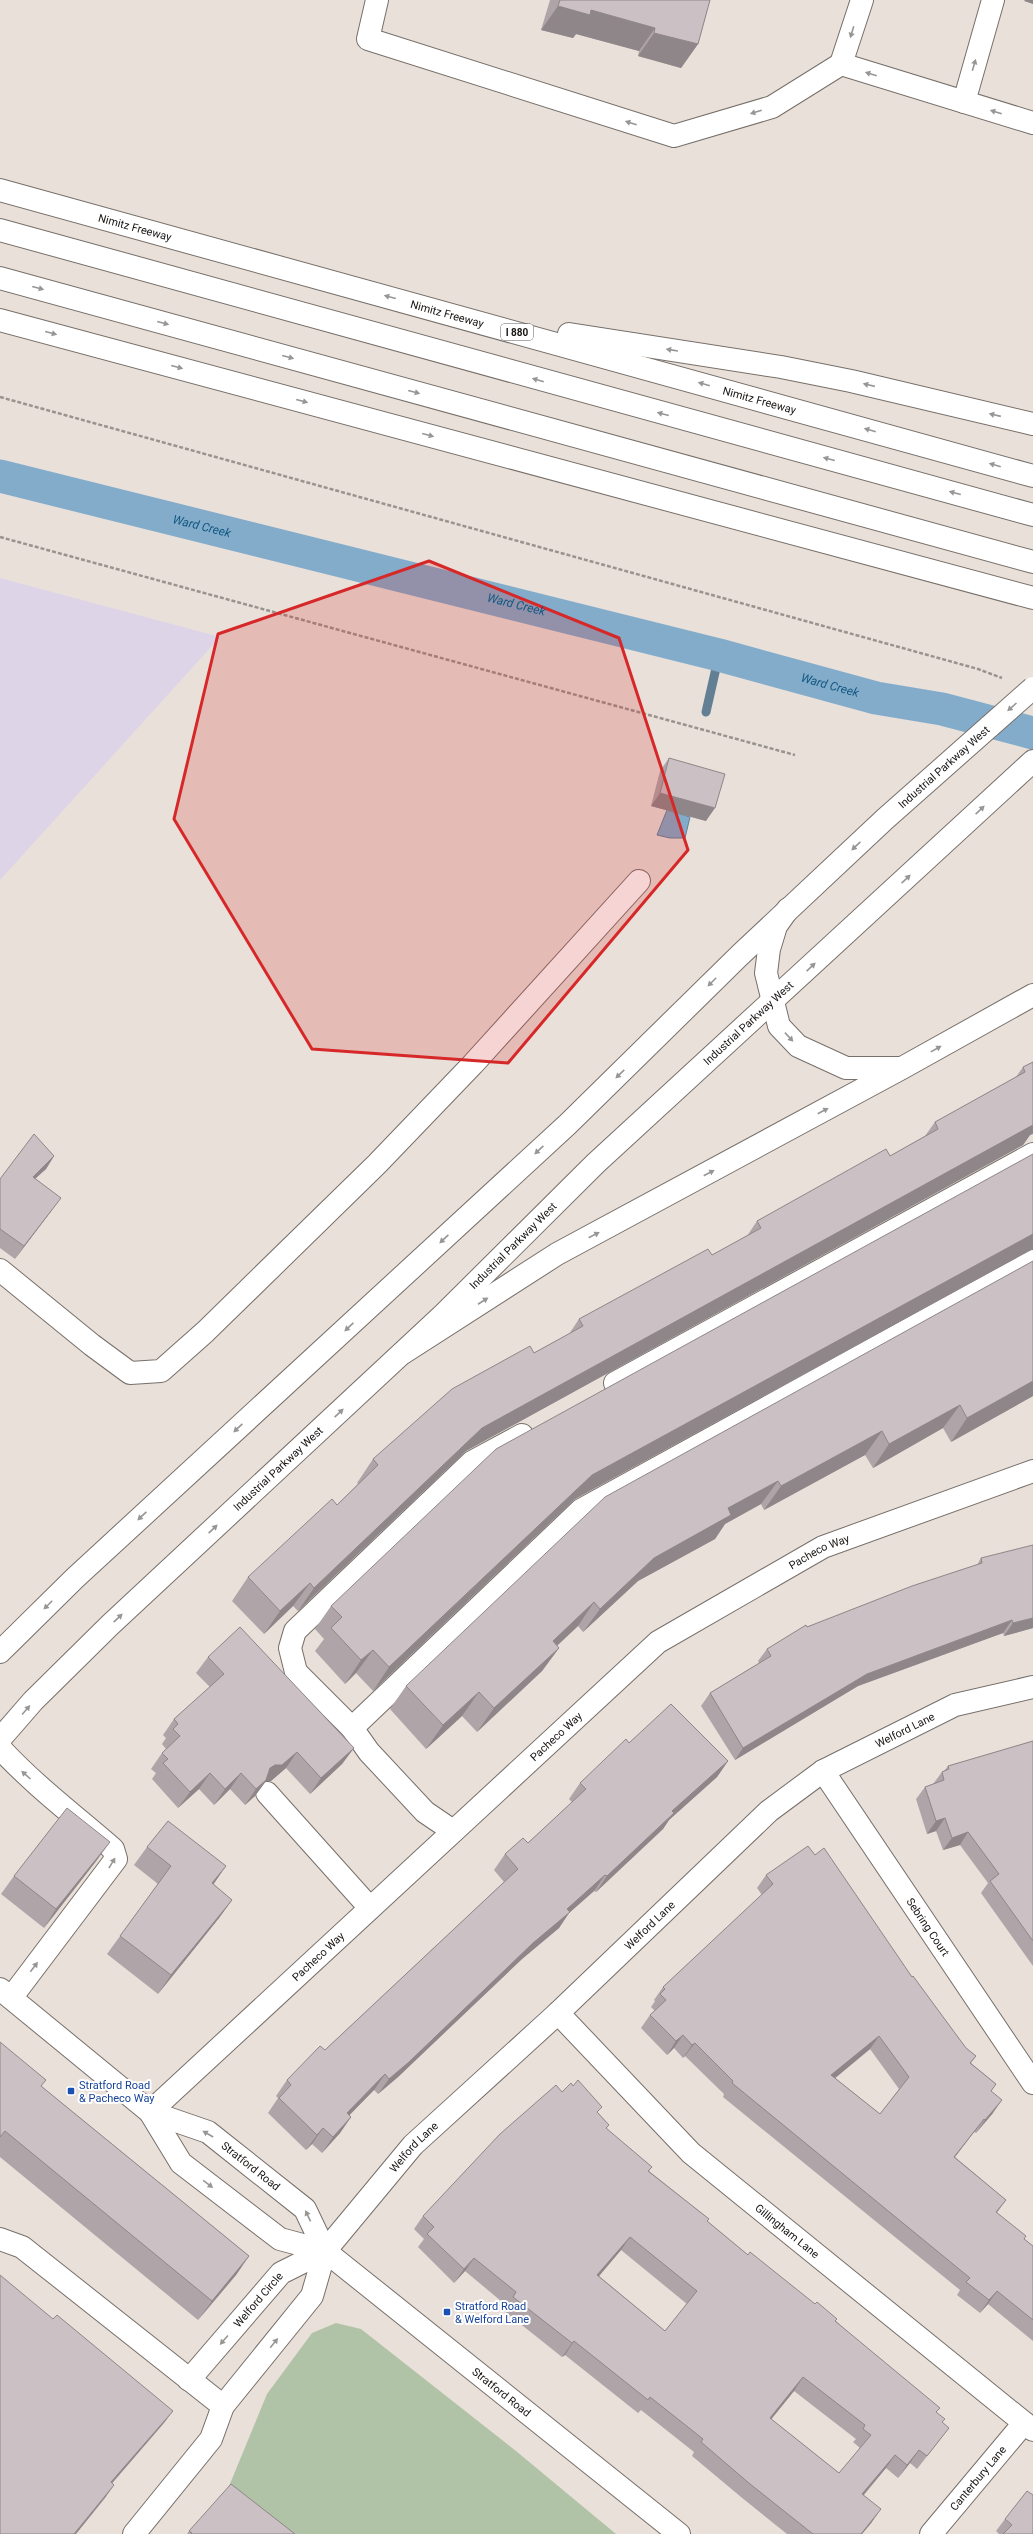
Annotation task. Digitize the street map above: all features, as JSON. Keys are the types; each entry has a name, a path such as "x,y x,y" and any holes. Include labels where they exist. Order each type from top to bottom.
{"main road":[{"path":"377,0 368,39 674,136 772,107 841,64 862,0"},
{"path":"964,102 993,0"},
{"path":"841,64 1033,123"},
{"name":"Nimitz Freeway","path":"0,190 1033,476"},
{"path":"0,230 1033,515"},
{"path":"0,278 1033,562"},
{"path":"469,319 781,367 851,381 1033,424"},
{"path":"0,320 1033,598"},
{"name":"Industrial Parkway West","path":"0,1652 75,1578 568,1124 788,909 885,819 1033,688"},
{"name":"Industrial Parkway West","path":"0,1739 33,1701 110,1625 403,1353 596,1163 772,1003 1033,761"},
{"path":"0,1270 92,1345 130,1373 161,1371 205,1332 377,1164 473,1064 639,881"},
{"path":"788,909 776,926 768,949 766,973 772,1003 779,1026 798,1046 820,1058 846,1068 902,1068"},
{"path":"403,1353 557,1254 902,1068 1033,995"},
{"path":"597,1393 1033,1154"},
{"path":"352,1728 581,1510 1033,1261"},
{"path":"453,1831 425,1812 369,1752 352,1728 296,1672 290,1648 295,1631 472,1462 542,1424"},
{"name":"Pacheco Way","path":"150,2112 658,1642 823,1547 1033,1471"},
{"name":"Welford Lane","path":"325,2251 413,2145 558,2013 769,1811 823,1771 955,1705 1033,1687"},
{"path":"0,1748 25,1776 56,1799 113,1849 116,1854 116,1859 3,1991"},
{"name":"Sebring Court","path":"823,1771 1033,2083"},
{"path":"267,1793 370,1908"},
{"name":"Stratford Road","path":"3,1991 150,2112 181,2163 280,2239 325,2251 679,2534"},
{"name":"Gillingham Lane","path":"558,2013 691,2153 1028,2426"},
{"name":"Stratford Road","path":"150,2112 208,2132 305,2209 325,2251"},
{"path":"0,2239 22,2247 223,2406"},
{"path":"134,2534 211,2439 223,2406 312,2296 325,2251"},
{"name":"Welford Circle","path":"189,2380 281,2273 325,2251"},
{"name":"Canterbury Lane","path":"931,2534 1028,2426"}],"path":[{"path":"0,398 978,669 1005,680"},
{"path":"0,537 795,755"}],"highlighted area":[{"path":"429,561 619,638 688,850 508,1063 312,1049 174,819 218,634"}],"shaded area":[{"path":"0,578 220,637 0,880"}],"green space":[{"path":"336,2323 361,2329 516,2451 616,2534 279,2534 227,2491 267,2394 312,2333"}],"water":[{"path":"667,810 690,817 685,838 670,838 657,835"}],"building":[{"path":"560,0 710,0 698,44 654,33 655,28 591,10 590,15 558,6"},
{"path":"669,758 725,774 715,808 660,793"},
{"path":"1033,1062 1033,1125 482,1428 314,1588 310,1583 280,1611 248,1577 332,1499 337,1505 378,1465 373,1459 452,1389 530,1346 534,1353 583,1326 579,1319 708,1249 712,1255 761,1228 757,1221 886,1149 890,1156 938,1129 935,1122 1025,1072 1023,1067"},
{"path":"34,1134 54,1156 33,1177 61,1198 24,1246 0,1229 0,1179"},
{"path":"1033,1154 1033,1234 592,1475 389,1667 373,1650 361,1660 331,1628 342,1617 331,1606 496,1449"},
{"path":"1033,1261 1033,1381 967,1418 960,1405 889,1444 882,1431 781,1486 778,1481 728,1508 731,1515 654,1558 600,1609 594,1602 553,1641 559,1648 494,1708 479,1692 443,1725 406,1686 605,1497"},
{"path":"1033,1545 1033,1618 1013,1623 1012,1620 867,1674 743,1748 710,1693 771,1656 767,1649 806,1625 807,1627 912,1586 982,1563 981,1558"},
{"path":"240,1627 354,1748 321,1778 297,1752 282,1765 275,1765 270,1768 266,1780 256,1789 241,1773 225,1789 210,1773 190,1792 163,1763 168,1759 162,1753 180,1736 173,1729 178,1724 174,1719 224,1674 208,1657"},
{"path":"671,1704 728,1761 672,1811 674,1813 607,1876 605,1875 567,1909 570,1912 533,1943 409,2062 389,2079 385,2074 347,2113 351,2117 333,2137 323,2128 317,2135 279,2098 291,2085 287,2080 320,2046 325,2050 518,1869 505,1854 523,1838 528,1843 586,1789 580,1783 626,1739 629,1743"},
{"path":"1033,1741 1033,1941 990,1881 999,1874 968,1832 952,1838 945,1818 936,1821 925,1787 944,1780 942,1772 949,1769 948,1766"},
{"path":"67,1808 110,1842 56,1909 14,1876"},
{"path":"168,1821 226,1866 212,1883 232,1900 171,1975 120,1936 171,1866 147,1847"},
{"path":"808,1846 815,1855 824,1848 912,1977 913,1976 966,2048 976,2056 970,2063 996,2084 991,2091 1002,2100 985,2120 984,2119 954,2157 1006,2200 996,2212 1026,2236 1024,2239 1033,2246 1033,2320 997,2291 989,2300 966,2282 970,2278 732,2083 733,2081 695,2043 692,2045 683,2035 676,2041 650,2015 666,2000 660,1994 665,1989 663,1987 773,1884 766,1875","holes":["879,2036 909,2077 880,2114 831,2075"]},
{"path":"0,2042 46,2080 41,2086 249,2256 212,2301 5,2131 0,2137"},
{"path":"578,2080 602,2107 597,2112 609,2125 606,2128 652,2167 648,2171 709,2219 707,2221 748,2255 750,2252 815,2304 817,2302 837,2319 835,2321 940,2408 936,2412 945,2419 942,2422 949,2428 927,2456 919,2450 907,2465 895,2455 862,2494 881,2509 861,2534 813,2534 750,2484 701,2442 703,2439 650,2397 648,2400 574,2341 572,2343 513,2297 516,2292 474,2258 464,2269 427,2234 434,2227 423,2216 500,2134 556,2085 562,2092 571,2083 573,2086","holes":["630,2237 697,2291 665,2331 597,2275","803,2377 865,2425 863,2429 871,2435 839,2473 770,2418"]},
{"path":"0,2275 53,2319 57,2315 173,2411 111,2482 114,2485 74,2534 0,2534"},
{"path":"231,2484 295,2534 191,2534 192,2533 189,2531"},
{"path":"1027,2491 1033,2495 1033,2534 1003,2534 1012,2525 1005,2519"}],"waterway":[{"name":"Ward Creek","path":"0,476 719,655 876,698 942,709 1033,733"},
{"path":"706,712 719,655"}],"place":[{"name":"Stratford Road & Pacheco Way","path":"71,2091"},
{"name":"Stratford Road & Welford Lane","path":"447,2312"}]}
